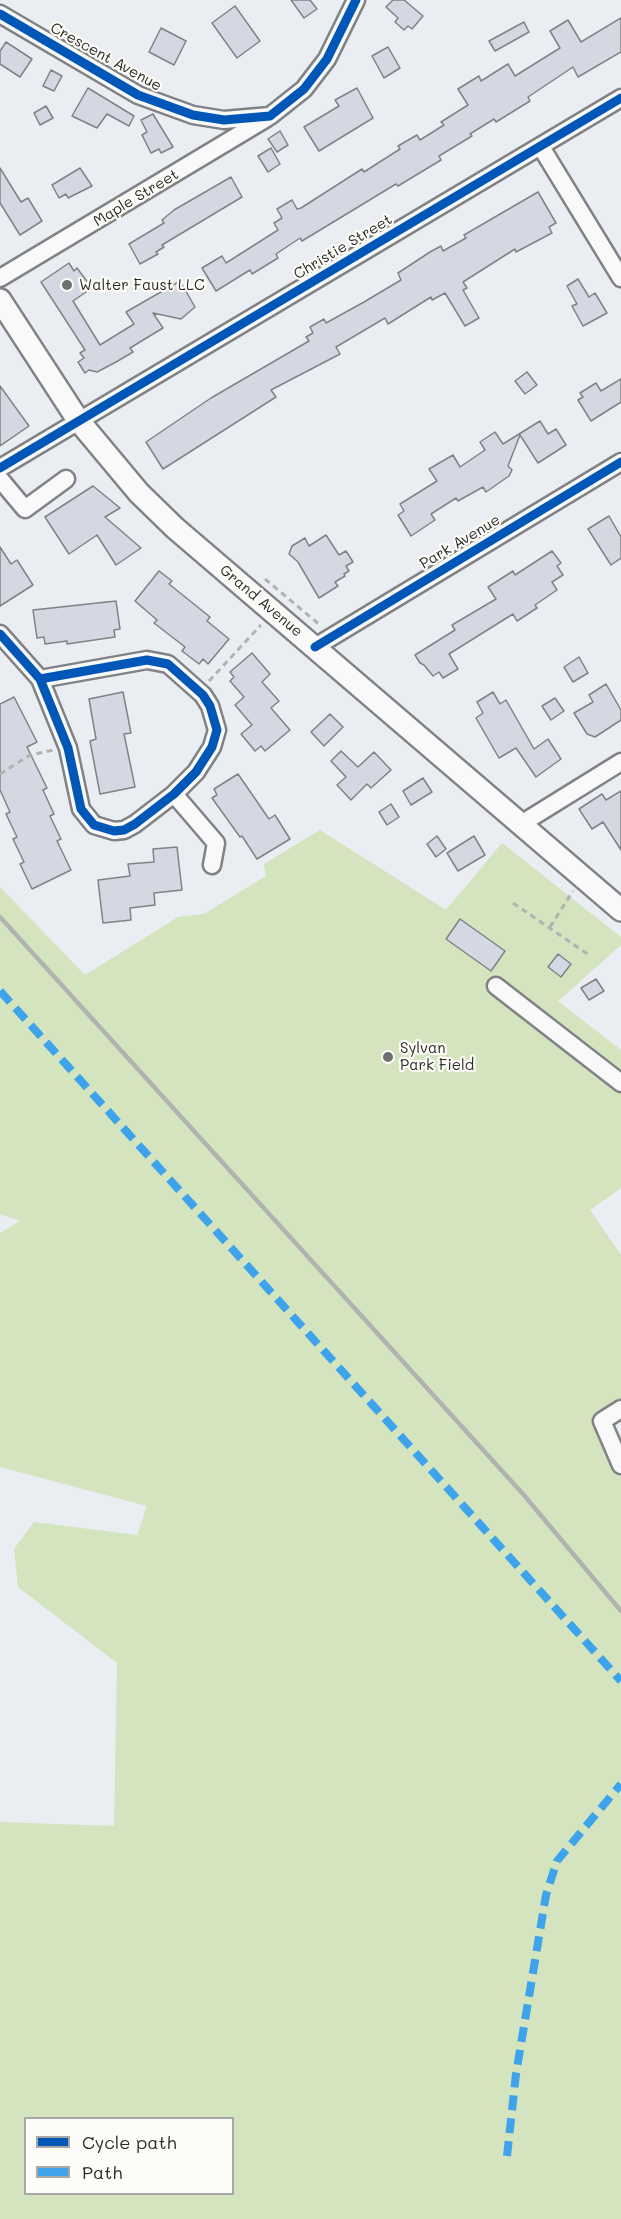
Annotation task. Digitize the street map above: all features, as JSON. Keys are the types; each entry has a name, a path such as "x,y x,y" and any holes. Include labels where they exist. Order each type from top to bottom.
{"main road":[{"name":"Grand Avenue","path":"0,300 78,420 126,478 175,528 324,642 521,824 621,910"}],"street":[{"path":"270,116 304,89 327,59 344,30 356,0"},
{"name":"Crescent Avenue","path":"0,14 138,95 166,107 224,120 270,116"},
{"name":"Christie Street","path":"0,468 621,98"},
{"name":"Maple Street","path":"0,278 270,116"},
{"path":"541,147 621,278"},
{"name":"Park Avenue","path":"324,642 621,462"},
{"path":"0,479 25,509 66,479"},
{"path":"0,634 40,679 68,748 81,809 94,825 114,831 124,830 174,794 196,772 212,747 217,730 210,706 200,692 168,664 158,660 40,679"},
{"path":"521,824 621,762"},
{"path":"174,794 216,843 212,865"},
{"path":"496,986 621,1083"},
{"path":"621,1409 602,1421 617,1446 621,1465"}],"path":[{"path":"260,575 324,642"},
{"path":"200,692 248,640"},
{"path":"0,774 30,755 68,748"},
{"path":"513,903 589,956"},
{"path":"550,927 562,908"}],"green space":[{"path":"320,830 446,910 502,843 621,937 621,945 558,1001 621,1050 621,1188 590,1210 621,1255 621,1401 594,1418 621,1477 621,2219 0,2219 0,1822 114,1826 117,1663 18,1587 14,1549 34,1522 137,1535 147,1506 0,1467 0,1233 20,1221 0,1214 0,887 85,975 178,917 204,914 266,876 264,864"}],"building":[{"path":"291,0 310,0 317,9 304,18"},
{"path":"393,0 404,0 423,16 412,29 408,26 404,30 395,22 398,18 386,7"},
{"path":"235,6 260,41 237,58 212,23"},
{"path":"621,18 621,52 578,77 573,67 528,97 530,101 496,122 494,119 470,134 472,136 439,156 441,160 398,186 396,184 302,241 300,238 276,254 278,258 252,274 250,270 216,291 202,268 222,256 226,263 278,230 274,223 282,218 277,209 292,200 297,209 301,208 362,169 364,172 400,149 398,146 417,135 420,140 444,125 441,122 468,105 458,89 479,76 481,81 508,64 515,76 560,48 550,31 568,20 581,42"},
{"path":"524,22 529,32 495,51 489,41"},
{"path":"161,28 186,41 174,65 149,52"},
{"path":"6,42 32,59 20,77 0,64 0,51"},
{"path":"388,47 400,68 384,78 372,56"},
{"path":"51,70 62,76 54,91 43,86"},
{"path":"88,88 134,116 129,126 107,114 97,128 72,116"},
{"path":"357,88 373,118 319,151 304,127 339,106 335,100"},
{"path":"46,106 53,118 40,125 34,113"},
{"path":"153,114 173,147 161,153 159,149 151,153 142,135 147,132 141,120"},
{"path":"280,131 288,145 277,152 268,139"},
{"path":"271,148 280,164 268,172 258,156"},
{"path":"0,168 21,202 28,198 42,221 20,235 0,203"},
{"path":"80,168 92,186 68,198 66,194 59,198 52,185"},
{"path":"231,177 242,197 162,245 164,247 156,252 158,254 140,264 129,244 164,223 162,220 174,210"},
{"path":"538,192 556,223 549,227 552,233 516,252 515,249 463,282 467,288 463,290 479,318 465,326 445,293 432,300 431,297 388,324 385,318 336,347 340,354 271,390 276,397 163,469 146,442 211,398 309,341 306,337 313,333 310,327 324,319 326,323 364,302 401,280 398,273 430,252 441,246 443,251 466,238 464,235"},
{"path":"69,263 74,271 77,268 92,288 73,301 100,345 134,324 126,312 180,281 195,307 181,319 153,313 163,328 130,348 133,352 116,362 97,372 89,370 85,373 78,362 84,358 80,353 85,350 41,282"},
{"path":"578,279 589,297 595,293 607,313 583,326 572,306 577,304 567,286"},
{"path":"527,372 537,385 525,394 515,381"},
{"path":"621,379 621,402 591,421 578,400 583,397 580,393 596,383 601,391"},
{"path":"0,386 29,426 0,446"},
{"path":"540,421 548,434 556,429 566,445 538,463 520,435 508,466 512,470 509,476 486,492 483,487 458,501 456,498 431,514 435,520 411,536 398,515 404,511 400,504 437,481 429,469 453,455 460,467 485,450 480,442 495,432 503,444"},
{"path":"93,486 120,508 105,517 141,548 116,565 97,535 69,554 45,517"},
{"path":"609,516 621,537 621,558 611,565 588,529"},
{"path":"326,535 339,555 346,551 353,562 346,566 349,571 344,574 345,576 335,582 338,586 319,598 298,562 289,554 292,546 305,538 309,546"},
{"path":"0,547 11,564 17,560 33,585 0,606"},
{"path":"552,551 561,563 557,566 563,575 552,582 557,590 535,605 537,608 517,621 513,614 449,654 458,669 443,678 439,672 433,676 420,663 415,655 455,630 452,625 496,599 488,587 513,571 515,575"},
{"path":"159,571 172,581 169,584 210,617 207,621 229,639 208,664 203,659 199,664 182,651 185,647 154,623 157,620 135,601"},
{"path":"116,601 120,629 114,630 115,637 67,644 67,641 45,644 44,637 37,638 33,610"},
{"path":"252,653 270,674 262,682 279,701 271,708 290,730 265,751 261,746 255,751 241,734 252,725 235,705 244,697 230,681 234,677 230,672"},
{"path":"579,657 588,673 573,682 564,667"},
{"path":"606,684 621,710 621,720 595,737 587,734 574,713 593,702 589,695"},
{"path":"123,692 131,733 124,734 135,787 100,794 90,741 96,739 89,699"},
{"path":"493,692 500,704 506,700 534,749 548,739 561,759 536,777 516,748 499,758 476,718 483,713 477,702"},
{"path":"14,697 37,742 27,747 47,788 43,790 54,814 50,816 61,839 57,841 71,870 32,889 20,864 24,862 13,839 17,837 6,814 10,812 0,790 0,704"},
{"path":"555,698 564,711 551,720 542,706"},
{"path":"330,714 343,727 324,746 311,732"},
{"path":"341,751 358,767 374,752 391,770 371,788 367,784 351,800 337,785 346,777 331,761"},
{"path":"238,774 269,819 275,815 290,839 257,859 212,798 217,795 214,789"},
{"path":"423,778 432,792 411,805 403,791"},
{"path":"621,791 621,850 603,822 592,829 579,809 602,794 606,800"},
{"path":"391,804 399,817 387,825 379,812"},
{"path":"437,836 446,849 436,857 427,844"},
{"path":"474,836 485,855 458,871 447,853"},
{"path":"177,847 182,890 154,893 155,905 130,908 131,920 103,923 98,880 130,876 128,864 154,862 153,849"},
{"path":"460,919 505,951 491,971 446,939"},
{"path":"558,954 571,964 561,977 548,967"},
{"path":"596,979 604,991 589,1000 581,988"}],"railway":[{"path":"0,917 523,1494 621,1611"}],"marked path":[{"path":"0,991 621,1681"},
{"path":"507,2156 516,2074 546,1895 557,1861 621,1784"}],"cycle path":[{"path":"0,14 138,95 193,115 224,120 270,116 304,89 327,59 356,0"},
{"path":"0,468 621,98"},
{"path":"315,647 621,462"},
{"path":"0,634 40,679 68,748 81,809 94,825 114,831 124,830 135,824 174,794 196,772 212,747 217,730 210,706 203,695 168,664 147,660 40,679"}],"place":[{"name":"Walter Faust LLC","path":"67,285"},
{"name":"Sylvan Park Field","path":"388,1057"}]}
